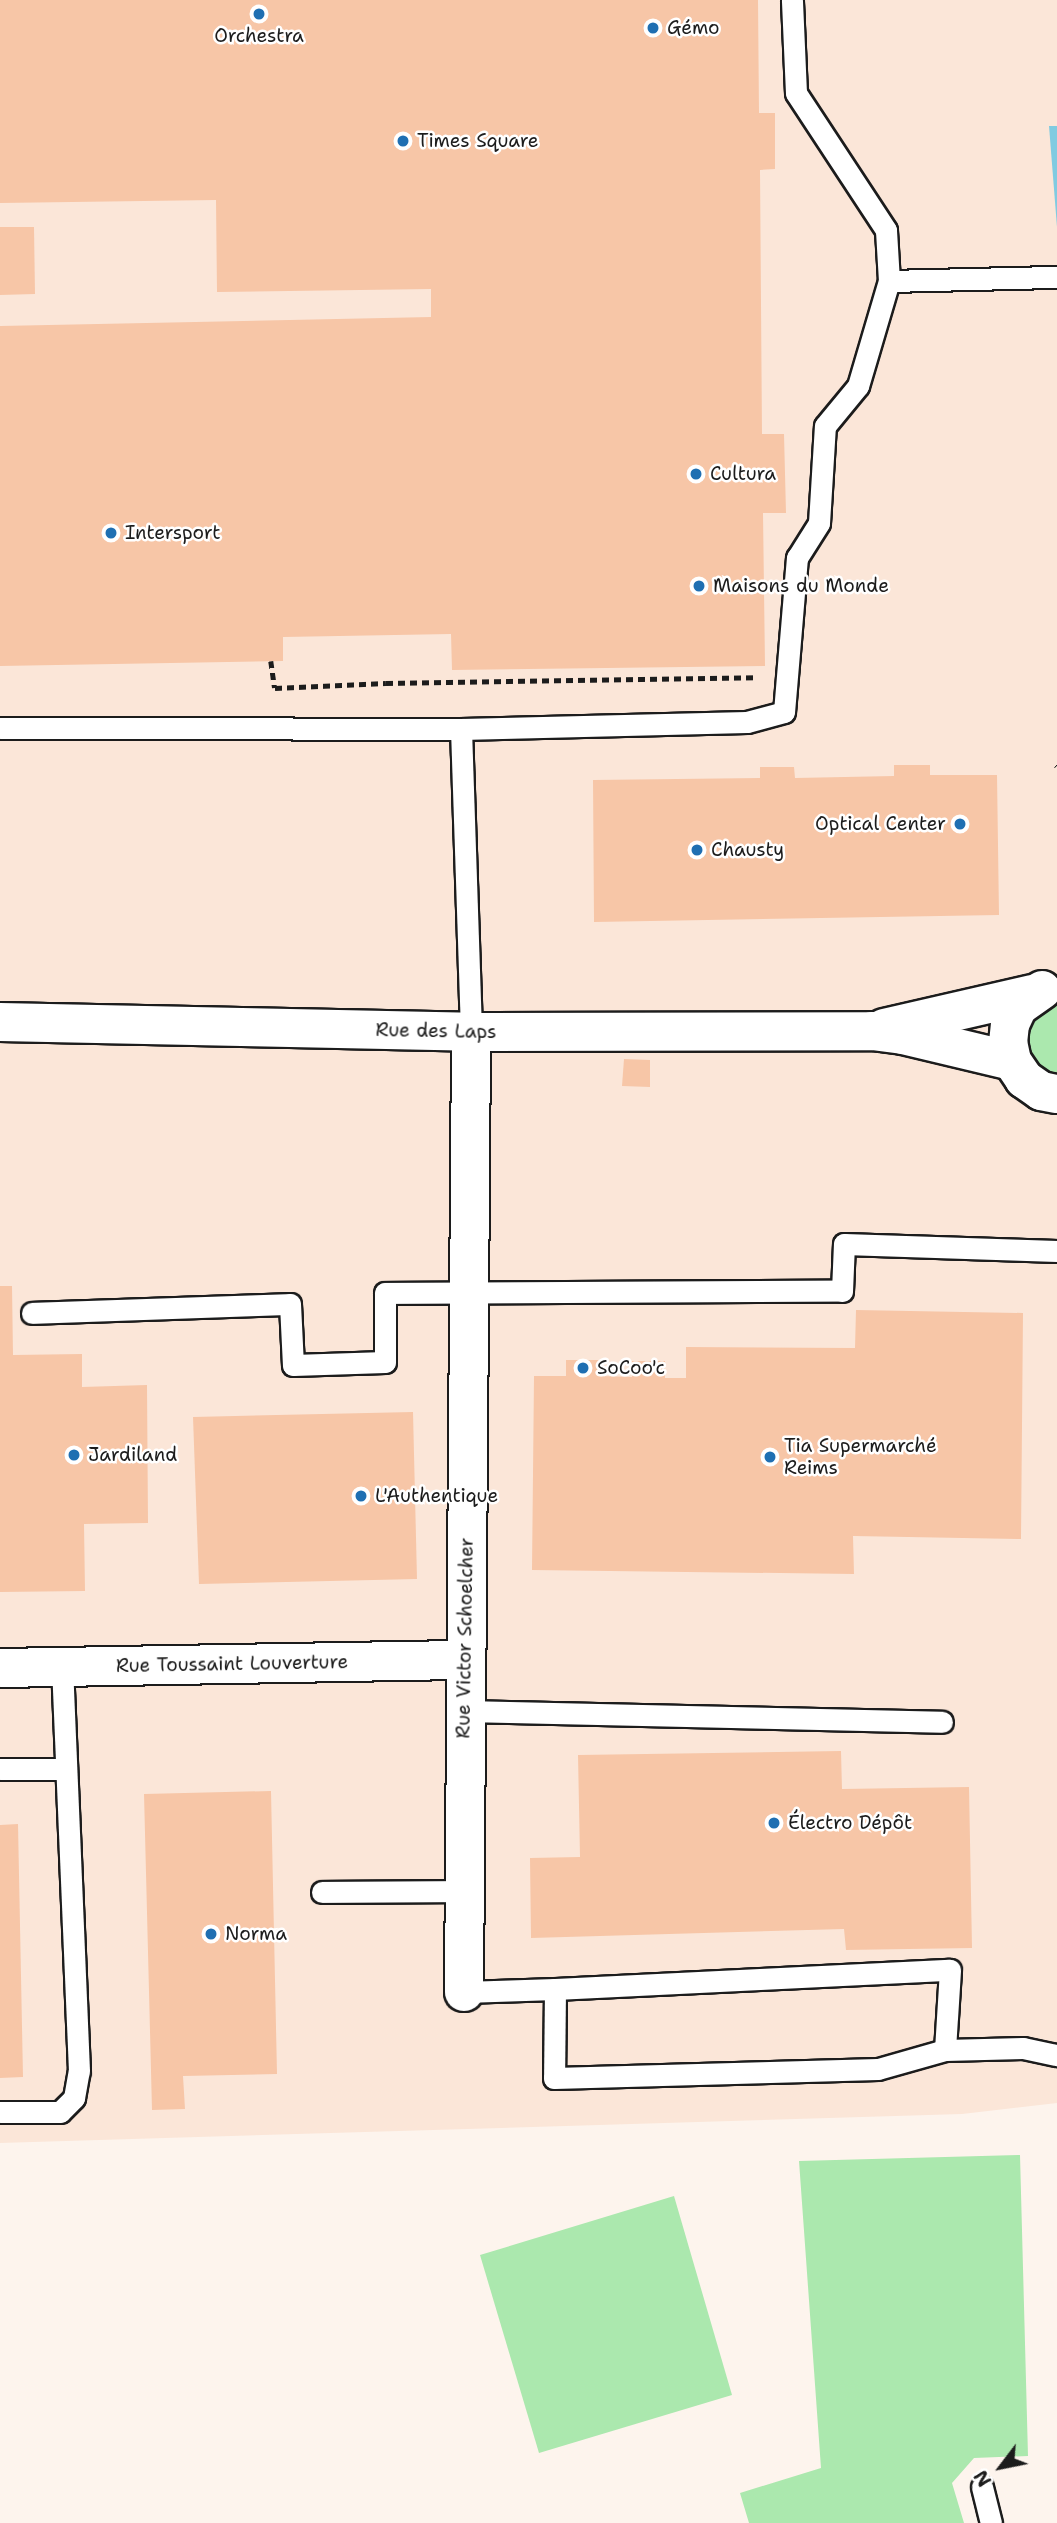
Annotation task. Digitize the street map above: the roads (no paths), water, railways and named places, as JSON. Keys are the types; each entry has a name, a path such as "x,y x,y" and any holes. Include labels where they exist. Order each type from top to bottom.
{"street":[{"name":"Rue des Laps","path":"872,1031 936,1014 987,1006 1048,987"},
{"path":"1048,987 1018,1007 1010,1024 1007,1042 1012,1061 1024,1079 1052,1098"},
{"name":"Rue des Laps","path":"0,1022 471,1032 872,1031 903,1035 1012,1061"},
{"name":"Rue Victor Schoelcher","path":"464,1992 471,1032"},
{"name":"Rue Toussaint Louverture","path":"0,1668 465,1660"}],"lane":[{"path":"0,728 461,729 747,722 784,712 797,558 819,523 825,426 858,386 889,281 886,230 796,93 792,0"},
{"path":"889,281 1057,277"},
{"path":"461,729 471,1032"},
{"path":"32,1312 290,1304 293,1365 385,1362 384,1293 842,1291 844,1244 1057,1251"},
{"path":"0,2112 60,2112 74,2098 79,2071 62,1667"},
{"path":"464,1711 942,1722"},
{"path":"0,1769 65,1769"},
{"path":"322,1892 463,1891"},
{"path":"464,1992 950,1970 945,2050"},
{"path":"555,1989 554,2078 878,2070 945,2050 1023,2048 1057,2055"},
{"path":"982,2487 991,2523"}],"water":[{"path":"1049,126 1057,126 1057,227"}],"place":[{"name":"Orchestra","path":"259,14"},
{"name":"Gémo","path":"653,28"},
{"name":"Times Square","path":"403,141"},
{"name":"Cultura","path":"696,474"},
{"name":"Intersport","path":"111,533"},
{"name":"Maisons du Monde","path":"699,586"},
{"name":"Optical Center","path":"960,824"},
{"name":"Chausty","path":"697,850"},
{"name":"SoCoo'c","path":"583,1368"},
{"name":"Jardiland","path":"74,1455"},
{"name":"Tia Supermarché Reims","path":"770,1457"},
{"name":"L'Authentique","path":"361,1496"},
{"name":"Électro Dépôt","path":"774,1823"},
{"name":"Norma","path":"211,1934"}]}
